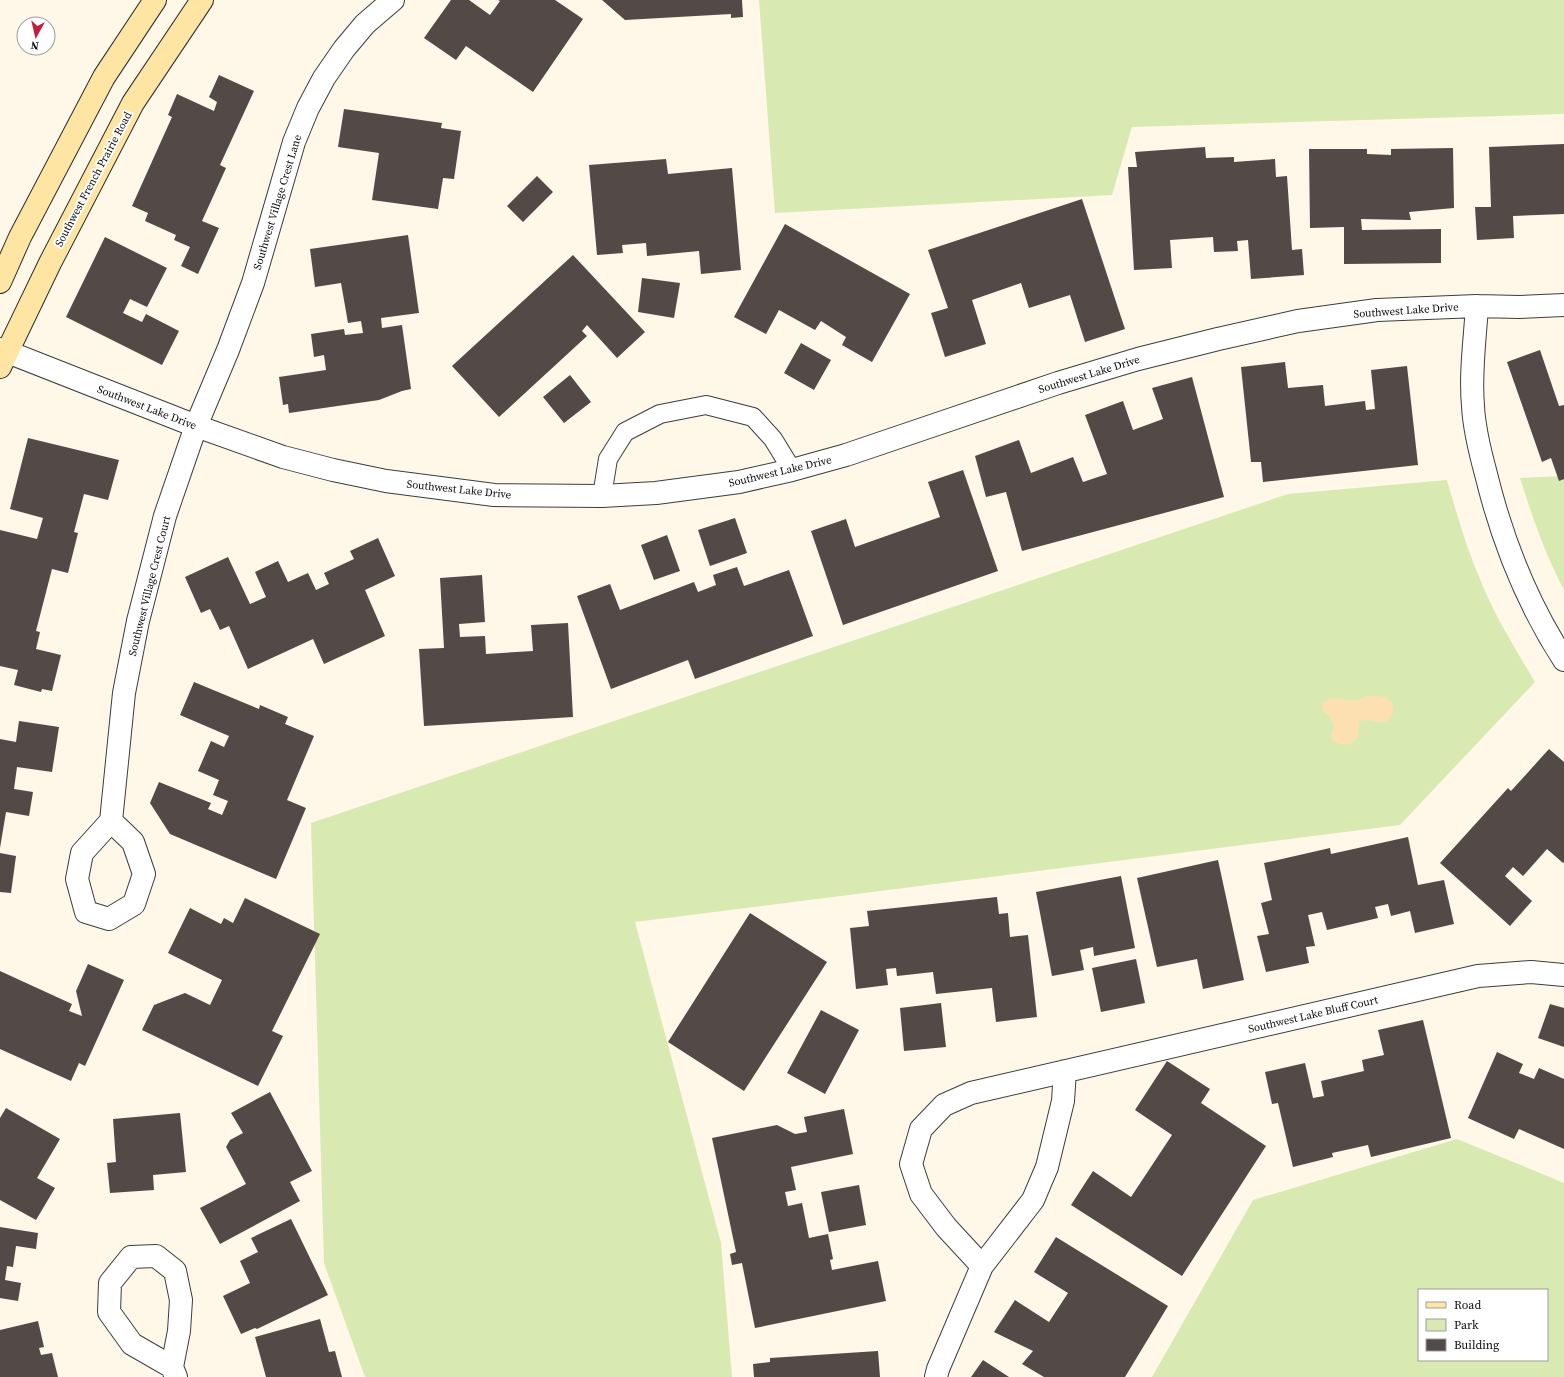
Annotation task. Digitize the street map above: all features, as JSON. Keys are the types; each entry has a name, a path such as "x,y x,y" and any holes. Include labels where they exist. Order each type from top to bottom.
{"street":[{"path":"0,282 20,237 104,77 155,0"},
{"name":"Southwest French Prairie Road","path":"2,356 133,103 202,0"},
{"name":"Southwest Village Crest Lane","path":"196,426 228,350 252,283 294,142 308,108 324,78 344,50 365,24 393,0"},
{"name":"Southwest Lake Drive","path":"2,356 283,457 333,470 386,481 494,495 602,496 656,493 739,482 792,470 846,455 1058,383 1138,358 1218,338 1298,322 1377,310 1477,306 1564,305"},
{"path":"1477,306 1473,405 1478,441 1495,510 1518,574 1547,634 1564,660"},
{"name":"Southwest Village Crest Court","path":"111,821 124,693 138,621 165,516 196,426"},
{"name":"Southwest Lake Bluff Court","path":"982,1266 946,1227 921,1194 911,1164 921,1129 944,1105 971,1093 1478,976 1531,972 1564,975"},
{"path":"936,1377 938,1369 982,1266 1033,1200 1047,1167 1063,1101 1065,1071"},
{"path":"156,1256 175,1271 181,1300 174,1372 132,1344 109,1312 110,1283 131,1257 156,1256"}],"lane":[{"path":"602,496 608,459 625,432 660,414 706,405 753,417 773,439 792,470"}],"green space":[{"path":"759,0 1564,0 1564,114 1132,127 1112,195 775,213"},
{"path":"1564,476 1564,590 1539,535 1520,478"},
{"path":"1447,480 1467,545 1482,584 1500,622 1535,682 1400,825 635,922 721,1243 732,1377 365,1377 324,1263 311,823 1288,494"},
{"path":"1457,1139 1564,1183 1564,1377 1152,1377 1253,1200"}],"sand":[{"path":"1366,696 1380,696 1391,702 1393,705 1393,712 1389,719 1382,722 1364,720 1359,722 1358,735 1354,742 1340,744 1333,741 1331,736 1334,725 1329,716 1322,710 1322,704 1333,698 1355,700"}],"building":[{"path":"451,0 469,0 490,15 500,1 498,0 555,0 583,19 533,92 466,46 456,60 424,38"},
{"path":"602,0 742,0 743,17 731,18 731,14 625,20"},
{"path":"219,75 254,91 220,165 226,168 202,221 219,228 198,274 181,266 190,247 174,240 176,235 145,221 148,213 132,206 172,117 168,115 177,94 214,111 217,102 209,97"},
{"path":"344,109 442,123 441,128 461,131 454,179 443,178 438,209 372,200 379,153 338,147"},
{"path":"1564,144 1564,214 1513,216 1514,238 1477,240 1475,207 1491,207 1489,147"},
{"path":"1205,147 1206,158 1234,157 1234,162 1275,159 1276,177 1287,176 1292,250 1302,249 1304,275 1251,279 1248,240 1237,241 1238,251 1214,252 1213,237 1170,240 1172,268 1134,270 1128,167 1137,167 1135,152"},
{"path":"1453,148 1454,208 1409,212 1411,220 1361,219 1362,230 1441,229 1441,263 1344,264 1344,227 1310,228 1309,149 1367,149 1367,154 1391,155 1391,149"},
{"path":"666,159 668,174 732,168 741,270 701,274 699,251 647,256 646,243 622,245 623,253 597,255 589,165"},
{"path":"537,176 553,192 523,222 507,206"},
{"path":"1082,199 1125,329 1085,342 1070,295 1029,308 1021,283 972,300 986,344 945,357 931,313 948,308 928,250"},
{"path":"785,224 910,294 872,362 842,345 846,337 821,321 815,330 779,310 766,334 734,317"},
{"path":"408,235 419,313 381,318 382,328 402,325 411,389 379,400 289,413 288,404 283,405 279,377 326,370 324,355 314,357 311,334 344,329 345,335 363,333 361,321 348,323 341,283 315,287 310,249"},
{"path":"105,237 167,268 147,307 130,299 123,313 142,322 146,314 179,331 162,365 66,317"},
{"path":"573,255 645,332 617,358 587,325 582,331 587,336 499,417 452,366"},
{"path":"642,278 680,283 674,318 638,312"},
{"path":"801,343 831,360 814,390 784,373"},
{"path":"1540,350 1559,406 1564,405 1564,479 1559,481 1551,458 1542,462 1507,362"},
{"path":"1285,362 1288,388 1323,385 1325,406 1365,401 1366,410 1375,409 1371,370 1407,366 1418,465 1263,482 1261,462 1251,462 1241,367"},
{"path":"570,375 591,402 564,423 543,397"},
{"path":"1192,377 1224,497 1022,551 1006,492 986,497 975,456 1019,440 1031,473 1073,457 1083,482 1107,474 1085,415 1123,401 1133,430 1163,419 1152,388"},
{"path":"28,438 119,460 108,500 84,494 74,532 78,533 68,573 52,569 36,631 40,632 36,649 61,655 52,691 42,689 41,692 14,685 18,670 0,666 0,530 37,539 43,518 10,509"},
{"path":"963,470 998,571 843,625 811,531 846,519 855,547 940,517 928,482"},
{"path":"735,518 747,553 710,566 698,530"},
{"path":"667,535 680,571 654,580 641,545"},
{"path":"378,538 395,576 365,590 385,636 324,664 313,639 248,669 229,626 220,630 210,609 201,613 185,577 228,557 250,604 266,597 255,572 278,561 288,582 308,573 316,590 329,584 324,573 354,559 350,551"},
{"path":"737,567 744,586 789,570 813,636 695,679 688,660 611,689 577,596 610,584 620,610 694,582 698,592 716,585 713,575"},
{"path":"482,575 485,622 459,624 460,637 485,636 486,654 533,651 531,625 568,623 573,717 424,726 419,649 444,648 440,578"},
{"path":"194,682 259,709 260,705 288,717 285,724 314,736 287,800 306,808 276,879 170,834 150,803 159,782 211,803 208,809 222,815 228,801 213,795 219,780 198,771 211,741 224,747 229,736 180,715"},
{"path":"19,721 59,727 52,772 17,767 14,789 33,792 29,816 6,812 0,848 0,739 16,742"},
{"path":"1549,749 1564,762 1564,862 1563,863 1547,849 1523,876 1513,867 1505,876 1532,901 1510,926 1440,863 1508,788 1511,791"},
{"path":"1408,837 1418,885 1444,880 1454,924 1415,933 1410,911 1391,916 1388,904 1375,907 1378,918 1327,930 1322,912 1308,915 1315,946 1306,947 1309,963 1266,972 1257,936 1269,934 1261,903 1272,900 1264,863 1330,848 1331,854"},
{"path":"0,853 16,856 11,893 0,892"},
{"path":"1218,860 1244,980 1203,989 1197,959 1157,967 1137,878"},
{"path":"1121,876 1135,948 1094,956 1093,947 1080,950 1084,970 1052,976 1036,892"},
{"path":"997,897 999,914 1008,913 1010,937 1028,935 1037,1017 996,1022 992,988 936,994 933,972 897,976 896,968 886,969 888,985 856,989 850,928 869,926 867,911"},
{"path":"245,898 320,934 272,1031 283,1036 258,1086 142,1030 154,1005 185,993 210,1005 222,980 168,953 190,908 221,924 224,918 233,923"},
{"path":"750,913 827,962 744,1091 668,1042"},
{"path":"1136,959 1145,1003 1101,1012 1092,968"},
{"path":"88,964 124,980 85,1066 79,1063 71,1081 0,1049 0,971 72,1004 69,1011 82,1016 76,991"},
{"path":"941,1003 946,1047 904,1051 900,1008"},
{"path":"1550,1004 1564,1008 1564,1047 1538,1038"},
{"path":"821,1010 859,1030 825,1094 787,1073"},
{"path":"1423,1020 1451,1138 1371,1157 1368,1145 1332,1153 1333,1157 1293,1167 1278,1103 1272,1104 1265,1072 1305,1063 1313,1098 1324,1096 1321,1081 1364,1071 1362,1060 1384,1055 1378,1030"},
{"path":"1497,1052 1523,1064 1519,1073 1534,1079 1539,1068 1564,1079 1564,1149 1519,1129 1514,1139 1468,1118"},
{"path":"1167,1061 1210,1089 1201,1103 1266,1146 1182,1276 1071,1205 1093,1171 1131,1197 1172,1135 1135,1110"},
{"path":"270,1092 312,1171 290,1182 300,1201 220,1244 200,1208 246,1184 226,1147 230,1140 243,1133 231,1113"},
{"path":"6,1108 60,1139 37,1178 55,1188 36,1220 0,1200 0,1118"},
{"path":"844,1109 853,1154 791,1167 796,1190 785,1192 788,1206 802,1203 809,1238 828,1234 833,1259 830,1260 832,1270 878,1261 886,1301 755,1328 742,1263 732,1265 730,1254 736,1252 712,1138 777,1125 795,1134 807,1132 804,1117"},
{"path":"180,1113 186,1172 153,1175 154,1190 110,1193 107,1163 116,1162 113,1119"},
{"path":"859,1185 866,1225 829,1232 821,1192"},
{"path":"291,1219 328,1295 257,1329 255,1328 241,1334 223,1296 250,1283 240,1261 258,1252 251,1238"},
{"path":"0,1227 38,1233 36,1249 16,1246 13,1267 7,1266 5,1280 21,1283 18,1301 0,1298"},
{"path":"1056,1237 1168,1306 1125,1377 1044,1377 1022,1364 1033,1351 994,1332 1015,1300 1049,1322 1068,1293 1034,1272"},
{"path":"320,1319 329,1352 335,1351 342,1377 266,1377 255,1337"},
{"path":"38,1321 44,1347 39,1348 41,1355 52,1353 58,1377 0,1377 0,1330"},
{"path":"878,1351 880,1377 754,1377 753,1364 770,1362 770,1358"},
{"path":"983,1360 1009,1377 971,1377"}]}
